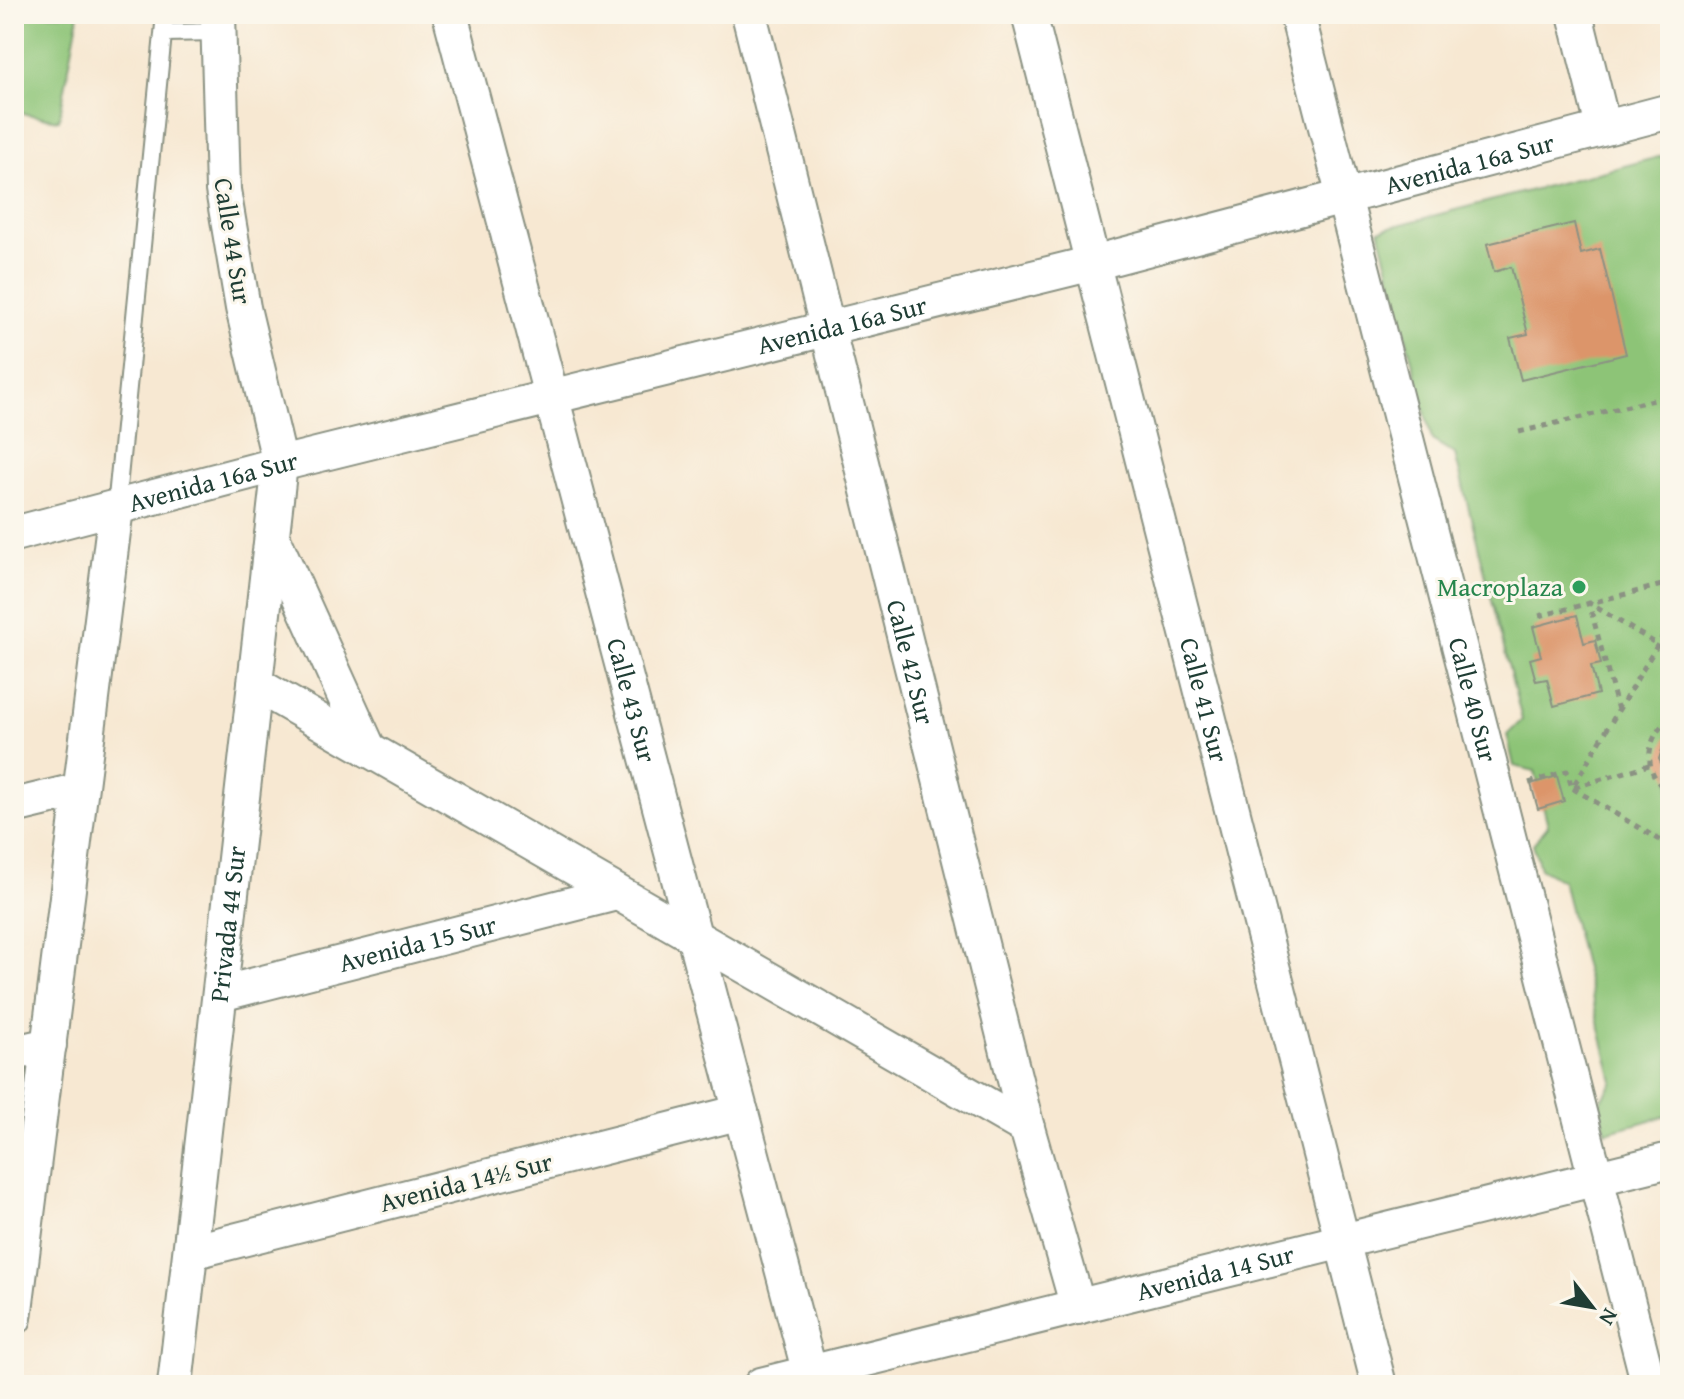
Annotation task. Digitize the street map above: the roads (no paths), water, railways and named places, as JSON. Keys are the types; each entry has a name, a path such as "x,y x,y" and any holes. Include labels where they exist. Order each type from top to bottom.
{"street":[{"name":"Calle 43 Sur","path":"450,14 811,1379"},
{"name":"Calle 42 Sur","path":"749,14 1027,1128 1078,1307"},
{"name":"Calle 41 Sur","path":"1029,14 1379,1385"},
{"name":"Calle 40 Sur","path":"1297,14 1649,1385"},
{"path":"1575,14 1603,127"},
{"name":"Calle 44 Sur","path":"218,23 223,190 243,308 280,464"},
{"name":"Avenida 16a Sur","path":"14,534 280,464 1093,263 1670,111"},
{"name":"Privada 44 Sur","path":"175,1385 280,464"},
{"path":"14,1316 116,508"},
{"path":"272,536 369,750"},
{"path":"255,684 1027,1128"},
{"path":"14,806 80,790"},
{"name":"Avenida 15 Sur","path":"220,994 616,893"},
{"path":"14,1053 49,1045"},
{"name":"Avenida 14½ Sur","path":"191,1252 741,1112"},
{"name":"Avenida 14 Sur","path":"761,1385 811,1379 1078,1307 1670,1160"}],"lane":[{"path":"116,508 165,14"},
{"path":"164,33 218,23"}],"place":[{"name":"Macroplaza","path":"1579,587"}]}
